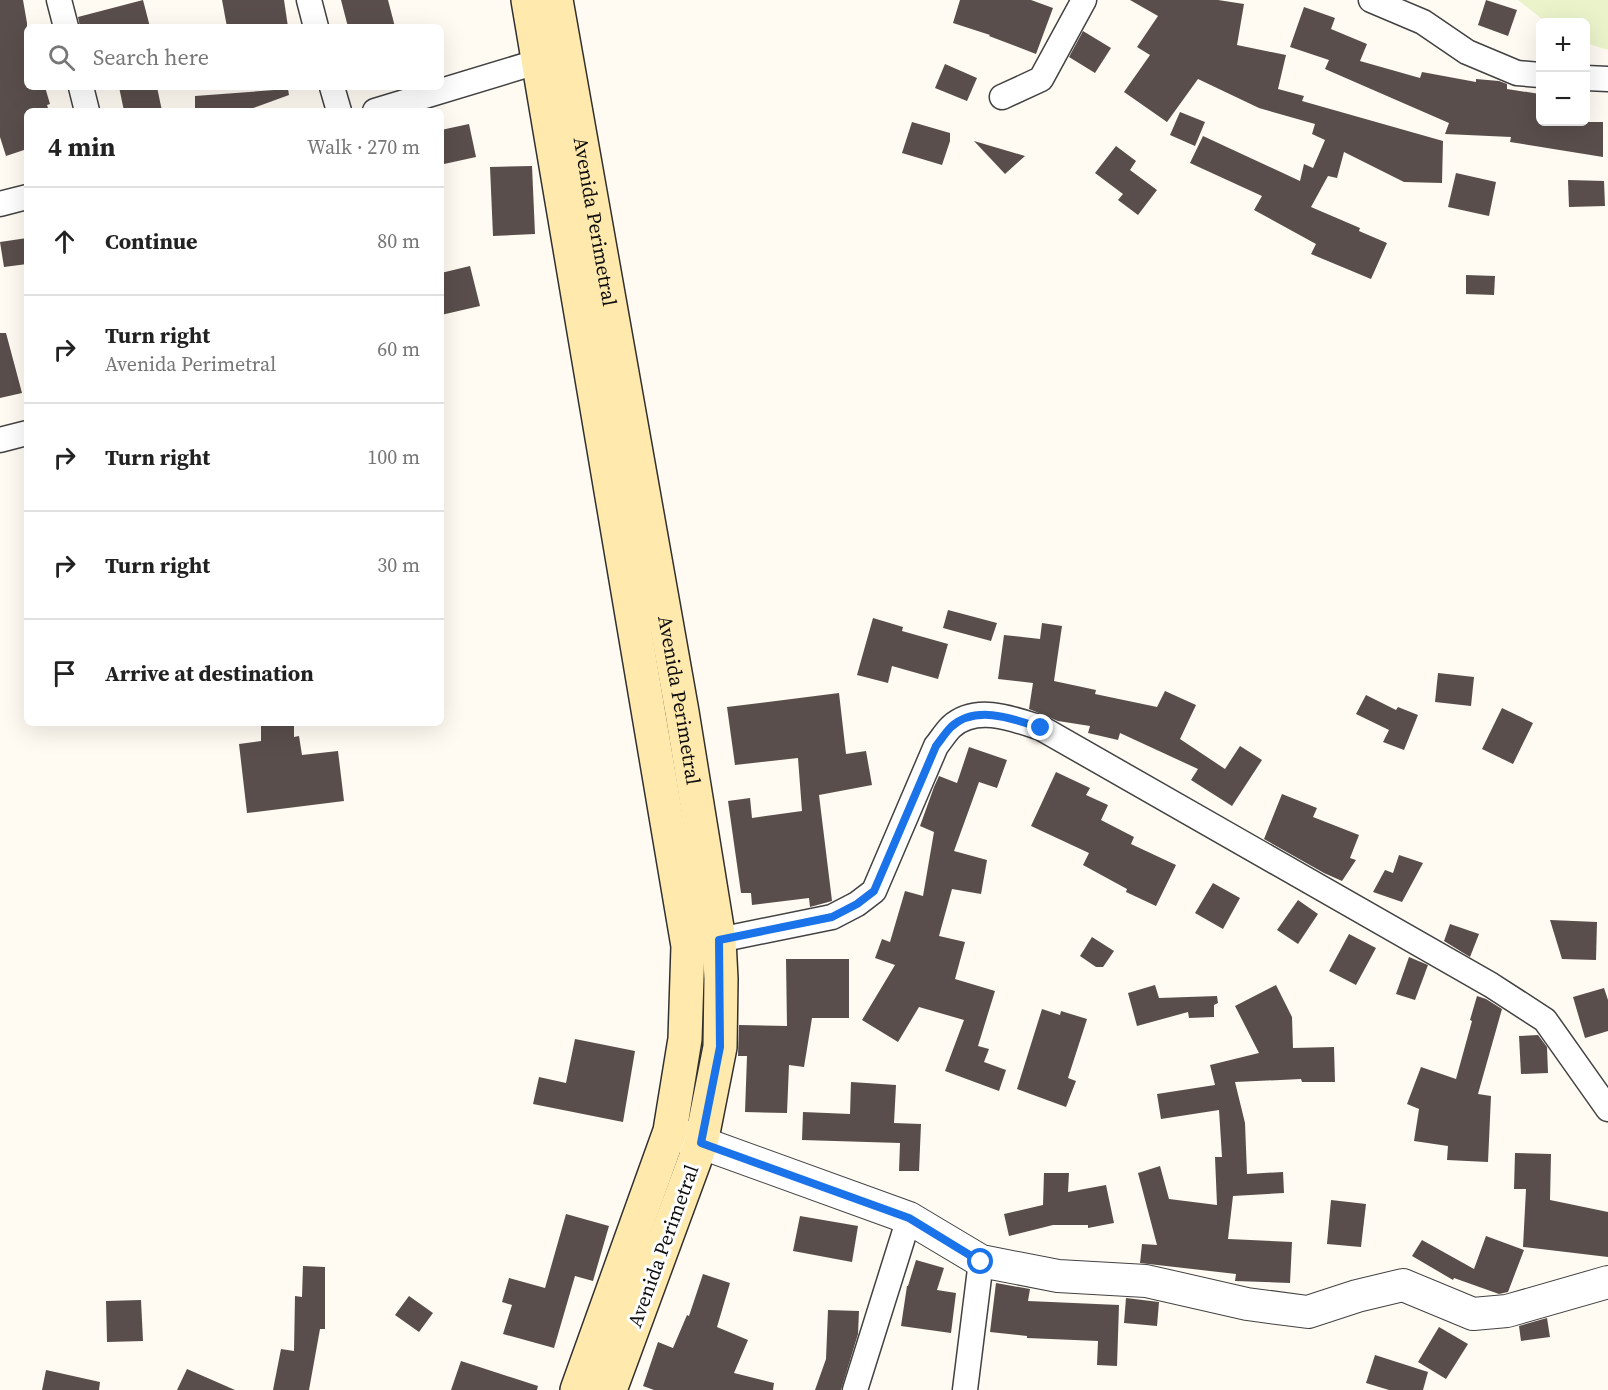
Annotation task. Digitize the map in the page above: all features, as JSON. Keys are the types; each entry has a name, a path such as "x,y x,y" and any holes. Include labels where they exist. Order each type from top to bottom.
{"main road":[{"name":"Avenida Perimetral","path":"528,0 688,946 685,1039 670,1131 577,1390"},
{"name":"Avenida Perimetral","path":"556,0 682,712 719,940 720,1047 701,1143 610,1390"}],"street":[{"path":"59,0 65,24"},
{"path":"309,0 315,24"},
{"path":"1002,97 1041,79 1084,0"},
{"path":"1371,0 1423,22 1467,52 1517,73 1536,75"},
{"path":"385,108 540,61"},
{"path":"1590,78 1608,79"},
{"path":"82,90 86,108"},
{"path":"333,90 338,108"},
{"path":"0,204 24,199"},
{"path":"0,440 24,434"},
{"path":"719,940 832,917 866,898 874,891 936,746 952,726 973,716 1000,715 1041,728 1491,985 1545,1020 1608,1109"},
{"path":"670,1131 909,1218 981,1262 1058,1276 1146,1281 1247,1304 1308,1312 1357,1296 1403,1285 1473,1314 1507,1311 1608,1282"},
{"path":"855,1390 909,1218"},
{"path":"965,1390 981,1262"}],"green space":[{"path":"1518,0 1608,0 1608,50 1590,44 1590,18 1541,18"}],"building":[{"path":"0,0 23,0 27,23 24,24 24,90 46,90 50,104 47,105 48,108 24,108 24,150 6,156 0,137"},
{"path":"143,0 149,24 79,24 78,17"},
{"path":"222,0 284,0 288,24 226,24"},
{"path":"341,0 388,0 394,24 347,24"},
{"path":"960,0 1031,0 1053,8 1036,54 953,23"},
{"path":"1130,0 1218,0 1244,4 1237,45 1286,55 1278,89 1304,96 1302,101 1443,141 1442,183 1404,182 1344,152 1337,178 1328,176 1311,207 1360,228 1359,231 1387,243 1371,279 1311,254 1316,244 1254,210 1262,196 1190,163 1203,136 1300,181 1304,164 1313,168 1325,140 1312,134 1315,124 1259,108 1198,79 1167,122 1124,92 1150,55 1137,47 1158,16"},
{"path":"1486,0 1517,10 1508,36 1478,25"},
{"path":"1304,7 1335,18 1331,29 1367,44 1360,61 1420,78 1422,72 1476,82 1476,79 1499,81 1507,84 1507,89 1536,93 1536,126 1590,126 1590,122 1603,122 1603,157 1510,142 1511,137 1445,134 1449,123 1325,69 1329,60 1290,47"},
{"path":"1083,31 1111,48 1095,73 1069,57"},
{"path":"945,64 977,78 967,101 935,88"},
{"path":"120,90 158,90 161,108 123,108"},
{"path":"275,90 288,90 289,95 253,108 195,108 195,96"},
{"path":"1180,112 1205,122 1195,146 1170,135"},
{"path":"912,122 950,133 950,141 942,165 902,153"},
{"path":"469,124 476,157 444,164 444,129"},
{"path":"974,141 1025,156 1005,174"},
{"path":"1116,146 1136,161 1130,170 1157,190 1138,215 1118,200 1123,194 1095,173"},
{"path":"532,166 535,234 493,236 490,167"},
{"path":"1456,173 1496,182 1489,216 1448,207"},
{"path":"1568,180 1604,181 1605,206 1569,207"},
{"path":"24,238 24,264 4,267 0,242"},
{"path":"470,266 480,306 444,314 444,272"},
{"path":"1466,275 1495,276 1494,295 1466,294"},
{"path":"0,333 6,333 22,393 0,398"},
{"path":"948,610 997,623 991,641 943,628"},
{"path":"873,618 903,627 902,631 948,644 938,679 892,666 888,683 857,675"},
{"path":"1042,623 1062,626 1054,681 1096,690 1095,694 1157,707 1165,691 1196,705 1180,739 1225,769 1240,746 1262,760 1232,806 1191,780 1198,769 1120,733 1118,740 1088,733 1090,726 1058,721 1029,709 1033,683 998,679 1004,635 1040,639"},
{"path":"1438,673 1474,677 1471,706 1435,702"},
{"path":"839,693 846,754 866,751 872,785 819,795 832,901 810,907 809,898 752,905 751,893 741,893 728,801 750,798 752,818 802,811 798,758 735,765 727,707"},
{"path":"1366,695 1396,710 1398,707 1418,715 1404,750 1383,742 1389,730 1356,714"},
{"path":"1502,708 1533,723 1513,764 1482,749"},
{"path":"261,726 294,726 294,737 299,736 302,755 338,751 344,801 247,813 239,744 261,741"},
{"path":"969,747 1007,760 997,788 979,782 954,851 987,860 981,894 952,889 939,936 965,942 955,979 995,991 978,1046 989,1049 984,1062 1006,1070 999,1091 945,1071 964,1020 919,1007 898,1042 862,1020 895,965 875,958 882,939 890,942 905,891 923,896 934,832 920,826 934,787 939,776 957,783"},
{"path":"1056,772 1090,788 1086,795 1108,805 1101,820 1134,837 1131,844 1176,865 1156,906 1126,892 1127,889 1083,865 1089,853 1031,826"},
{"path":"1282,794 1317,808 1313,817 1359,835 1350,858 1356,860 1342,881 1264,839"},
{"path":"1399,855 1423,863 1402,902 1373,892 1385,870 1393,873"},
{"path":"1213,883 1240,898 1223,929 1195,913"},
{"path":"1298,900 1318,914 1298,944 1277,930"},
{"path":"1550,920 1597,922 1596,960 1562,959"},
{"path":"1450,924 1479,934 1470,957 1444,941"},
{"path":"1349,934 1376,948 1356,985 1329,971"},
{"path":"1092,937 1114,951 1103,967 1096,967 1080,956"},
{"path":"1409,957 1428,965 1415,1000 1396,994"},
{"path":"786,959 849,959 849,1018 812,1018 804,1067 789,1065 787,1113 745,1112 747,1056 738,1056 739,1025 787,1026"},
{"path":"1155,985 1159,998 1217,996 1218,1003 1214,1005 1214,1017 1189,1018 1188,1012 1137,1026 1128,993"},
{"path":"1276,985 1292,1017 1293,1048 1334,1047 1335,1082 1302,1082 1301,1079 1235,1082 1245,1123 1247,1174 1283,1172 1284,1193 1233,1196 1228,1239 1292,1242 1290,1283 1235,1281 1236,1274 1140,1263 1142,1244 1157,1245 1138,1173 1160,1166 1169,1199 1217,1205 1215,1157 1222,1157 1219,1110 1161,1119 1157,1094 1215,1085 1210,1065 1259,1053 1235,1006"},
{"path":"1604,988 1608,1000 1608,1031 1585,1038 1573,997"},
{"path":"1477,996 1502,1009 1478,1094 1491,1096 1488,1162 1447,1160 1448,1146 1414,1141 1419,1109 1407,1104 1421,1067 1456,1079"},
{"path":"1042,1009 1060,1015 1061,1011 1087,1019 1068,1078 1076,1081 1066,1107 1017,1089"},
{"path":"1538,1035 1547,1047 1548,1073 1521,1074 1519,1036"},
{"path":"575,1039 635,1051 623,1122 533,1104 539,1077 566,1083"},
{"path":"851,1082 896,1085 894,1123 921,1124 919,1171 899,1171 900,1143 802,1140 803,1112 850,1114"},
{"path":"1515,1153 1551,1154 1550,1200 1608,1212 1608,1257 1523,1247 1526,1189 1514,1189"},
{"path":"1044,1173 1069,1173 1068,1192 1106,1185 1114,1223 1088,1228 1088,1225 1053,1225 1009,1236 1004,1214 1043,1205"},
{"path":"1331,1200 1366,1204 1361,1247 1327,1244"},
{"path":"566,1214 609,1226 593,1281 575,1276 554,1348 503,1334 512,1305 502,1302 509,1278 545,1288"},
{"path":"800,1216 858,1226 852,1262 793,1251"},
{"path":"1486,1236 1524,1250 1508,1292 1499,1294 1454,1278 1453,1280 1412,1256 1422,1240 1474,1269"},
{"path":"916,1260 944,1268 937,1290 956,1293 951,1333 901,1326 907,1286"},
{"path":"303,1266 325,1267 325,1329 320,1329 309,1390 273,1390 281,1349 294,1351 295,1296 302,1297"},
{"path":"703,1274 730,1283 717,1327 748,1340 734,1373 774,1383 773,1390 654,1390 643,1386 658,1342 673,1348 687,1315 689,1316"},
{"path":"996,1283 1030,1289 1028,1301 1119,1305 1117,1366 1097,1365 1098,1341 1027,1338 1027,1336 990,1332"},
{"path":"409,1296 433,1313 419,1332 395,1315"},
{"path":"1126,1298 1159,1302 1157,1326 1124,1323"},
{"path":"141,1300 143,1341 107,1342 106,1301"},
{"path":"828,1310 859,1311 858,1334 841,1390 815,1390 826,1359"},
{"path":"1547,1318 1550,1337 1521,1341 1519,1326"},
{"path":"1439,1327 1468,1344 1446,1379 1418,1362"},
{"path":"1375,1355 1428,1372 1423,1390 1389,1390 1366,1383"},
{"path":"461,1361 538,1386 537,1390 451,1390"},
{"path":"187,1369 235,1390 177,1390"},
{"path":"46,1370 100,1382 99,1390 42,1390"}],"route":[{"path":"981,1262 909,1218 701,1143 720,1047 719,940 832,917 857,904 874,891 936,746 952,726 973,716 1000,715 1041,728"}]}
